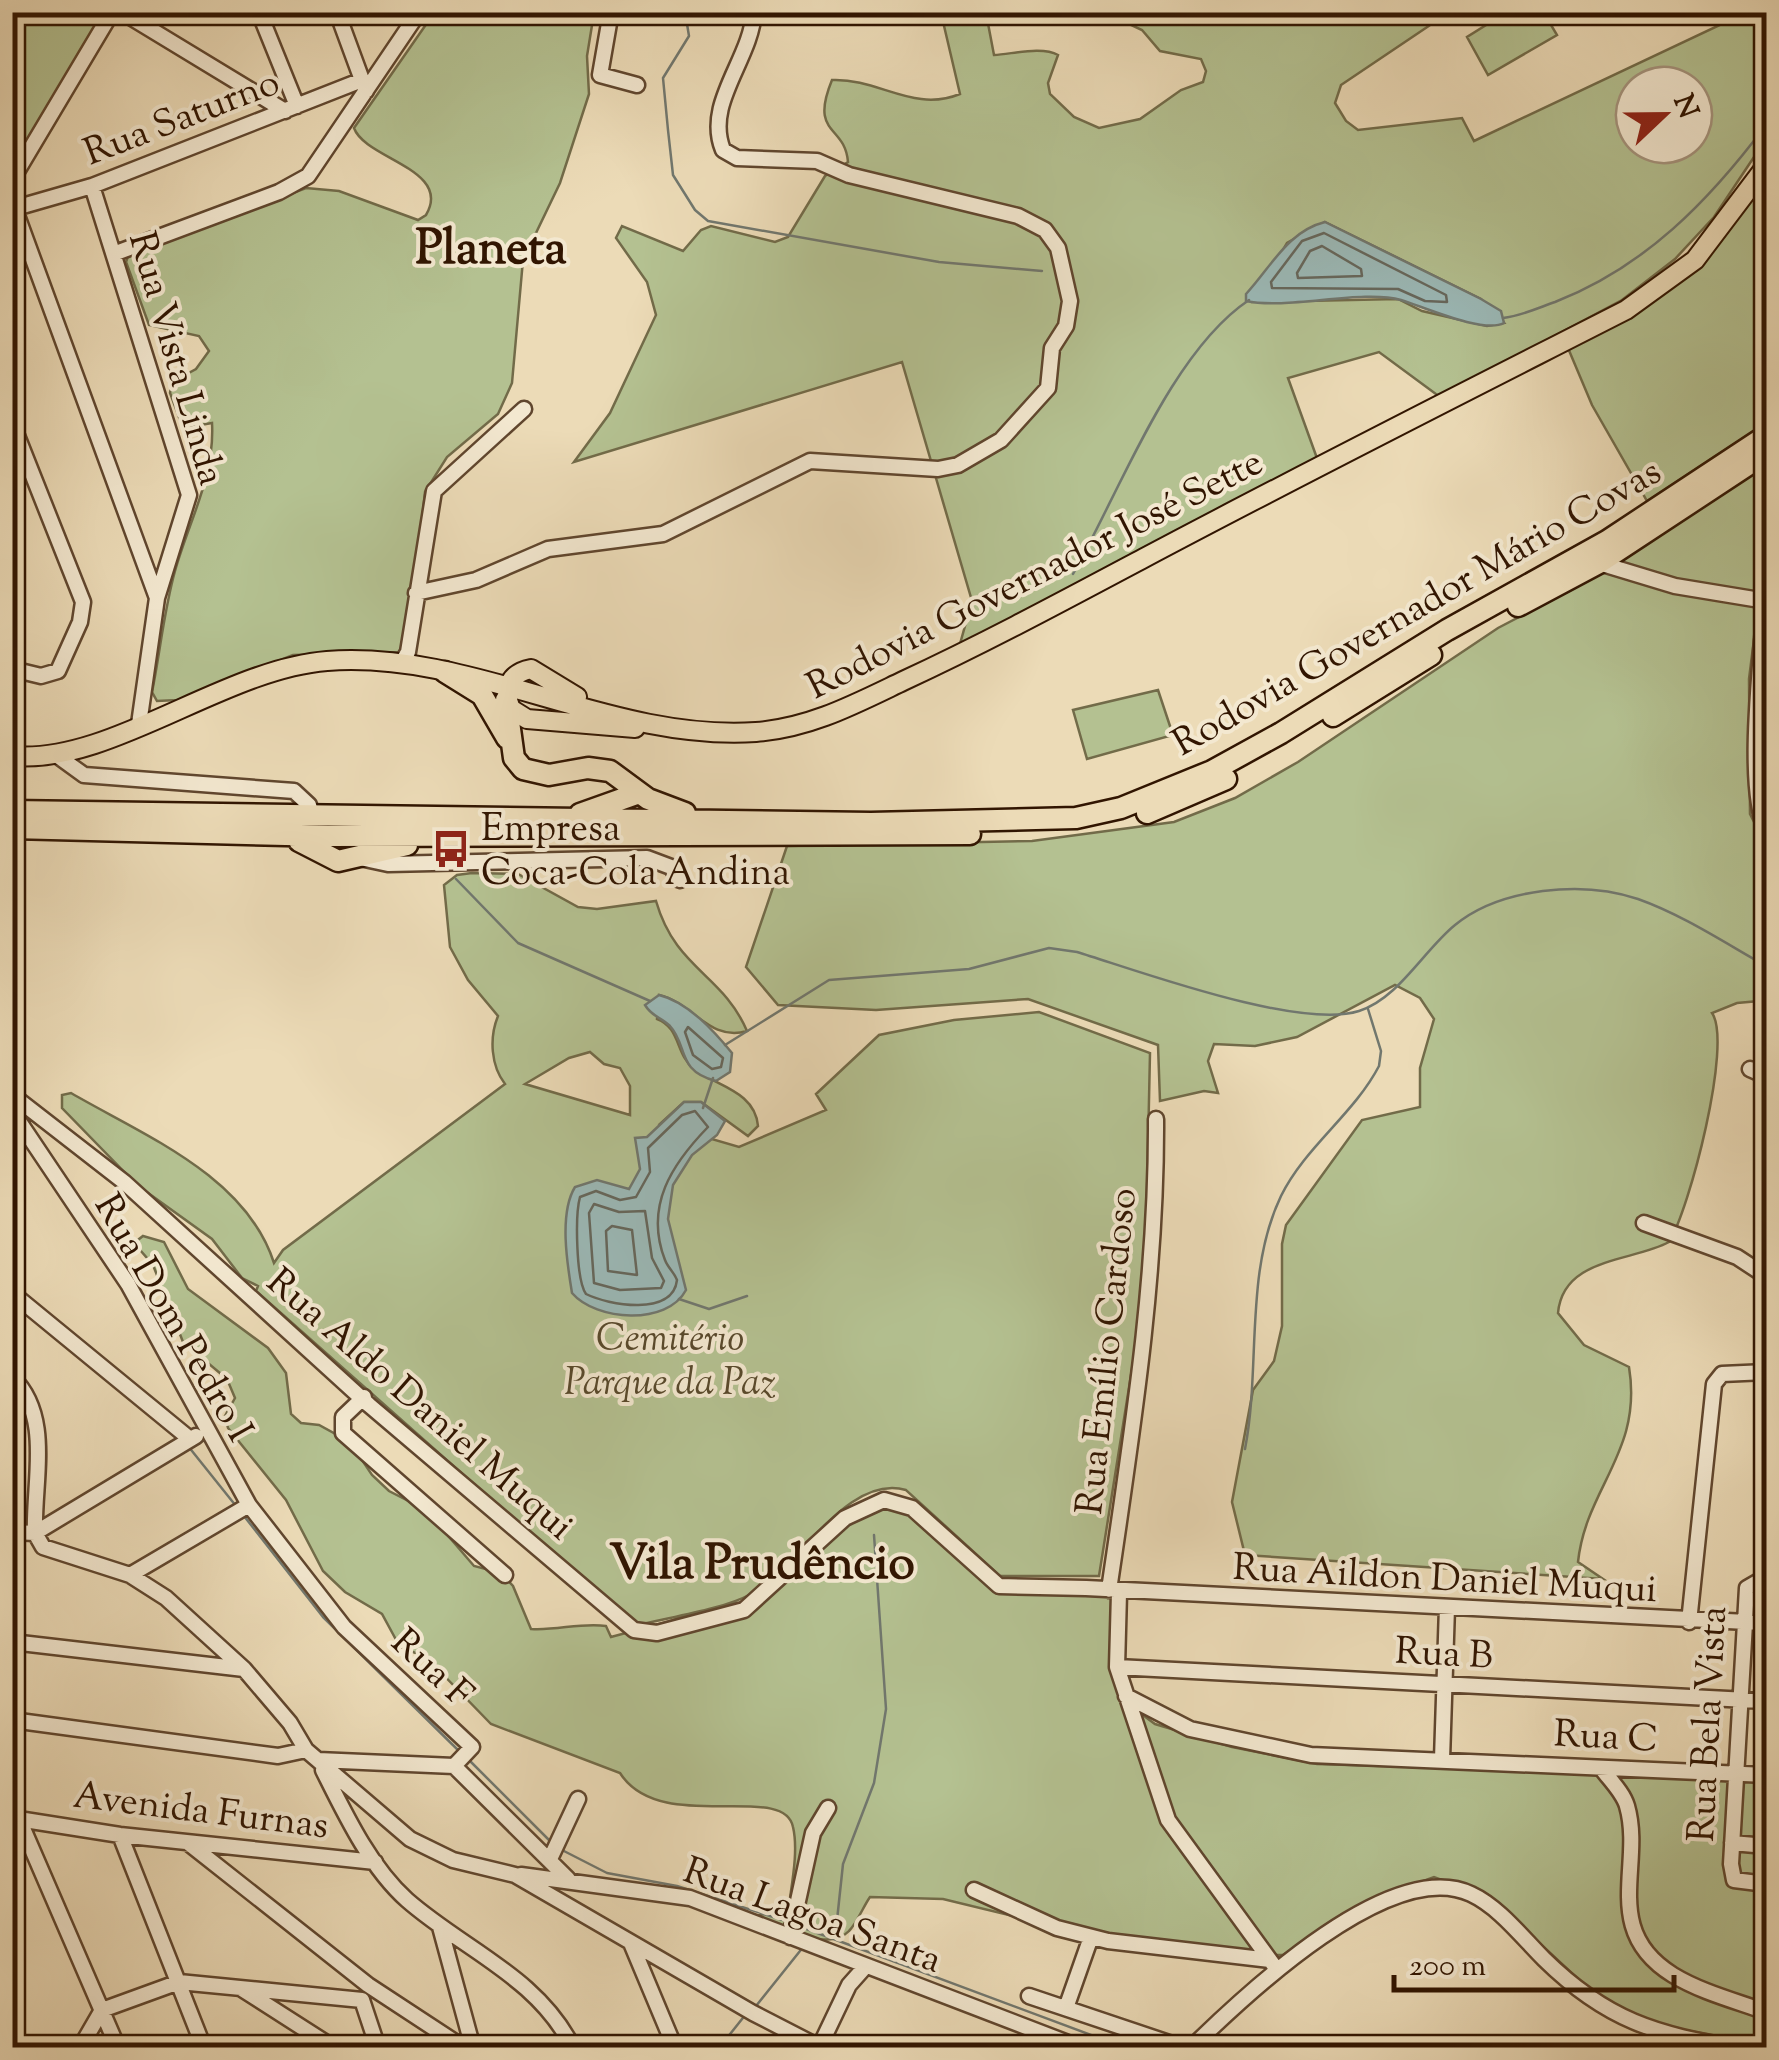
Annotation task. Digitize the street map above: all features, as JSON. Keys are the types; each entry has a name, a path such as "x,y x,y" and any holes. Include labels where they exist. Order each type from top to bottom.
{"highway":[{"name":"Rodovia Governador Mário Covas","path":"12,812 568,818 647,803 712,820 871,823 1076,818 1162,794 1265,742 1447,630 1606,541 1766,436"},
{"name":"Rodovia Governador Mário Covas","path":"12,828 252,834 327,844 453,836 870,837 1047,832 1128,818 1218,784 1462,636 1599,563 1766,452"},
{"path":"445,672 490,704 514,748"},
{"path":"508,688 516,762 532,774 610,771 647,803"},
{"path":"514,748 534,718"},
{"path":"581,770 602,781 602,805"},
{"path":"528,836 542,831 645,829 647,803"},
{"path":"568,818 602,805 647,803"},
{"path":"354,818 327,844 338,861 386,857 453,836"}],"main road":[{"name":"Rodovia Governador José Sette","path":"555,692 604,711 732,733 799,726 832,714 999,635 1626,310 1695,260 1766,166"},
{"path":"12,756 55,754 280,668 355,659 445,672 508,688"},
{"path":"508,688 531,669 550,676 555,692 534,718"},
{"path":"508,688 518,716 628,728 666,724"}],"street":[{"path":"12,180 112,12"},
{"path":"122,12 291,109"},
{"path":"260,12 291,109"},
{"path":"337,12 364,86"},
{"path":"116,253 296,185 321,160 364,86 419,12"},
{"path":"611,12 600,75 638,84"},
{"path":"416,593 476,580 548,550 663,534 810,461 938,470 958,465 1002,440 1048,388 1052,348 1066,326 1070,302 1068,276 1058,248 1044,230 1018,216 849,176 817,161 737,158 723,150 716,125 752,34 754,12"},
{"name":"Rua Saturno","path":"14,210 92,186 291,109 364,86"},
{"name":"Rua Vista Linda","path":"92,186 189,495 158,598 139,724"},
{"path":"14,210 158,598"},
{"path":"402,664 408,652 434,491 524,408"},
{"path":"12,424 83,602 80,622 62,665 54,674 42,676 12,669"},
{"path":"1599,563 1675,586 1766,601 1758,754 1758,798 1766,830"},
{"path":"55,754 84,775 294,791 302,795 312,817"},
{"path":"1758,754 1766,780"},
{"path":"386,857 647,858 671,867 680,880"},
{"path":"1750,1069 1766,1076"},
{"name":"Rua Aldo Daniel Muqui","path":"12,1094 124,1182 625,1624 644,1633 744,1610 856,1509 884,1500 912,1508 999,1586 1114,1591"},
{"name":"Rua Dom Pedro I","path":"12,1111 128,1284 205,1431 249,1504"},
{"name":"Rua Emílio Cardoso","path":"1156,1119 1156,1234 1114,1591 1118,1667 1178,1838 1272,1964"},
{"path":"1644,1223 1737,1257 1766,1276"},
{"path":"12,1293 190,1439"},
{"path":"1689,1622 1714,1384 1722,1374 1766,1372"},
{"path":"12,1377 27,1394 39,1430 35,1533 53,1553 130,1575 166,1598 244,1669 290,1723 375,1862 397,1890 440,1927 541,1998 573,2048"},
{"path":"364,1397 343,1417 342,1433 505,1575"},
{"path":"12,1532 35,1533 205,1431"},
{"path":"130,1575 249,1504"},
{"name":"Rua F","path":"12,1720 278,1756 454,1766 472,1747 344,1627 249,1504"},
{"name":"Rua Bela Vista","path":"1766,1577 1746,1588 1731,1864 1734,1880 1766,1884"},
{"name":"Rua Aildon Daniel Muqui","path":"1114,1591 1766,1623"},
{"path":"1442,1759 1447,1607"},
{"path":"12,1642 244,1669"},
{"name":"Rua B","path":"1118,1667 1766,1701"},
{"name":"Rua C","path":"1126,1696 1174,1723 1271,1749 1766,1775"},
{"path":"312,1755 410,1839 453,1860 515,1875 820,2047 849,1985 866,1968"},
{"path":"454,1766 568,1879"},
{"path":"1600,1768 1628,1808 1627,1897 1636,1933 1652,1958 1674,1975 1766,2012"},
{"path":"550,1859 578,1799"},
{"path":"12,1803 17,1826 118,2048"},
{"path":"790,1938 813,1833 828,1808"},
{"name":"Avenida Furnas","path":"17,1826 375,1862"},
{"path":"120,1835 204,2048"},
{"path":"186,1842 365,1992 464,2048"},
{"path":"1732,1843 1766,1846"},
{"name":"Rua Lagoa Santa","path":"515,1875 671,1893 1081,2048"},
{"path":"1029,1996 1187,2048 1272,1964 1409,1890 1447,1886 1481,1899 1597,2005 1624,2020 1674,2043 1740,2048"},
{"path":"974,1890 1058,1928 1091,1937 1272,1964"},
{"path":"440,1927 473,2048"},
{"path":"1066,2008 1091,1937"},
{"path":"631,1943 675,2048"},
{"path":"80,2048 102,2010 179,1982 365,1992"},
{"path":"239,1986 334,2048"},
{"path":"365,1992 378,2048"}],"green space":[{"path":"1507,12 1544,13 1557,35 1488,75 1467,37"},
{"path":"13,13 107,13 13,169"},
{"path":"434,13 594,13 587,56 589,94 560,183 523,260 512,383 498,414 447,457 425,492 408,648 405,652 293,655 178,700 157,701 152,692 168,601 205,480 212,443 212,423 183,428 170,393 172,382 196,369 209,351 199,336 149,325 126,262 128,256 306,188 339,191 418,220 426,215 431,199 428,186 418,175 361,139 354,128"},
{"path":"941,13 986,13 994,55 1036,51 1058,55 1048,83 1050,94 1074,117 1099,128 1140,119 1181,90 1203,82 1206,71 1201,59 1160,51 1142,30 1125,22 1079,22 1076,13 1448,13 1341,85 1335,103 1346,121 1358,130 1462,118 1474,141 1614,75 1614,165 1714,165 1714,65 1635,65 1745,13 1766,13 1766,139 1714,217 1675,259 1622,300 1440,397 1379,352 1288,378 1318,461 958,651 972,601 902,362 574,462 610,413 656,315 647,282 616,238 622,226 683,251 701,230 711,226 775,242 788,237 825,176 848,162 846,150 826,121 824,111 832,80 927,100 960,94","holes":["1325,222 1481,299 1504,323 1487,326 1422,311 1398,299 1253,302 1287,243"]},
{"path":"1766,176 1766,423 1647,501 1592,405 1568,348 1636,310"},
{"path":"1766,463 1766,622 1754,639 1749,679 1750,814 1766,846 1757,907 1766,988 1759,1001 1737,1003 1712,1013 1717,1030 1713,1090 1697,1164 1669,1242 1586,1271 1572,1281 1558,1313 1584,1345 1629,1367 1628,1423 1591,1512 1578,1562 1603,1579 1245,1555 1232,1502 1253,1390 1274,1361 1282,1326 1282,1244 1286,1225 1362,1120 1420,1107 1420,1068 1434,1019 1420,998 1395,985 1297,1037 1255,1046 1214,1044 1208,1061 1218,1093 1204,1091 1160,1101 1158,1045 1028,999 876,1010 778,1005 746,967 787,846 1032,841 1174,822 1235,798 1298,762 1498,628 1575,588"},
{"path":"1158,690 1173,735 1087,759 1073,710"},
{"name":"Cemitério Parque da Paz","path":"518,874 578,907 597,909 656,901 675,942 725,996 747,1031 734,1033 711,1027 659,995 657,1019 670,1028 694,1069 750,1105 758,1126 748,1136 701,1102 684,1102 660,1124 739,1147 826,1110 816,1094 879,1035 954,1020 1039,1012 1150,1053 1145,1287 1099,1576 1000,1576 906,1490 884,1489 864,1495 843,1509 751,1594 712,1608 639,1625 626,1619 256,1291 258,1286 242,1278 212,1239 137,1185 62,1108 62,1095 71,1093 190,1161 241,1206 260,1232 274,1263 283,1250 505,1084 493,1052 498,1016 468,980 450,947 444,885 457,875","holes":["590,1052 604,1064 620,1068 630,1086 630,1115 525,1084 569,1058"]},
{"path":"143,1236 164,1242 188,1289 268,1348 286,1373 291,1414 301,1423 319,1425 350,1442 372,1475 389,1491 426,1510 474,1566 501,1573 513,1586 531,1629 597,1625 606,1626 611,1637 752,1599 852,1518 898,1502 1000,1589 1118,1597 1119,1654 1133,1697 1144,1716 1155,1724 1232,1747 1317,1764 1766,1778 1766,2045 1668,2027 1629,2014 1590,1990 1491,1898 1434,1877 1374,1899 1283,1955 1062,1928 943,1899 870,1897 849,1931 829,1939 803,1936 766,1921 757,1916 775,1911 790,1898 795,1844 793,1827 785,1814 768,1808 663,1802 639,1792 620,1773 491,1724 426,1657 400,1647 382,1614 345,1592 323,1571 286,1500 228,1428 225,1416 235,1398 227,1379 183,1342 153,1265 134,1243"},
{"path":"12,1391 25,1511 19,1527 12,1527"}],"water":[{"path":"1325,222 1481,299 1501,311 1504,323 1469,322 1385,297 1282,303 1246,301 1246,294 1290,242"},
{"path":"659,995 700,1018 717,1036 732,1053 730,1072 716,1081 694,1071 676,1033 645,1005"},
{"path":"684,1102 701,1102 725,1121 717,1135 692,1155 673,1185 668,1219 686,1290 677,1302 648,1314 614,1314 597,1309 572,1293 566,1238 570,1198 575,1187 597,1180 629,1189 640,1169 635,1138 647,1137"}],"waterway":[{"path":"685,12 689,36 663,78 668,130 673,175 695,210 708,221 939,262 1042,271"},
{"path":"1503,318 1529,312 1588,287 1646,251 1722,180 1766,125"},
{"path":"1073,574 1171,388 1221,323 1249,300"},
{"path":"12,640 19,652"},
{"path":"456,879 518,943 650,1001"},
{"path":"725,1045 829,980 969,969 1049,948 1077,952 1260,1006 1332,1015 1359,1011 1386,996 1444,935 1474,912 1518,896 1568,889 1638,899 1687,921 1766,966"},
{"path":"1245,1449 1258,1288 1269,1226 1291,1178 1357,1100 1379,1066 1381,1051 1368,1009"},
{"path":"703,1108 713,1078"},
{"path":"679,1299 709,1309 747,1296"},
{"path":"188,1446 236,1506"},
{"path":"244,1516 323,1617 461,1753"},
{"path":"12,1517 30,1524"},
{"path":"835,1939 843,1864 874,1783 886,1709 874,1535"},
{"path":"467,1758 550,1841"},
{"path":"560,1849 607,1873 677,1886 789,1922"},
{"path":"796,1925 1126,2048"},
{"path":"756,2006 804,1946"},
{"path":"719,2048 746,2014"}],"place":[{"name":"Empresa Coca-Cola Andina","path":"451,849"}],"district":[{"name":"Planeta","path":"491,246"},
{"name":"Vila Prudêncio","path":"762,1561"}]}
